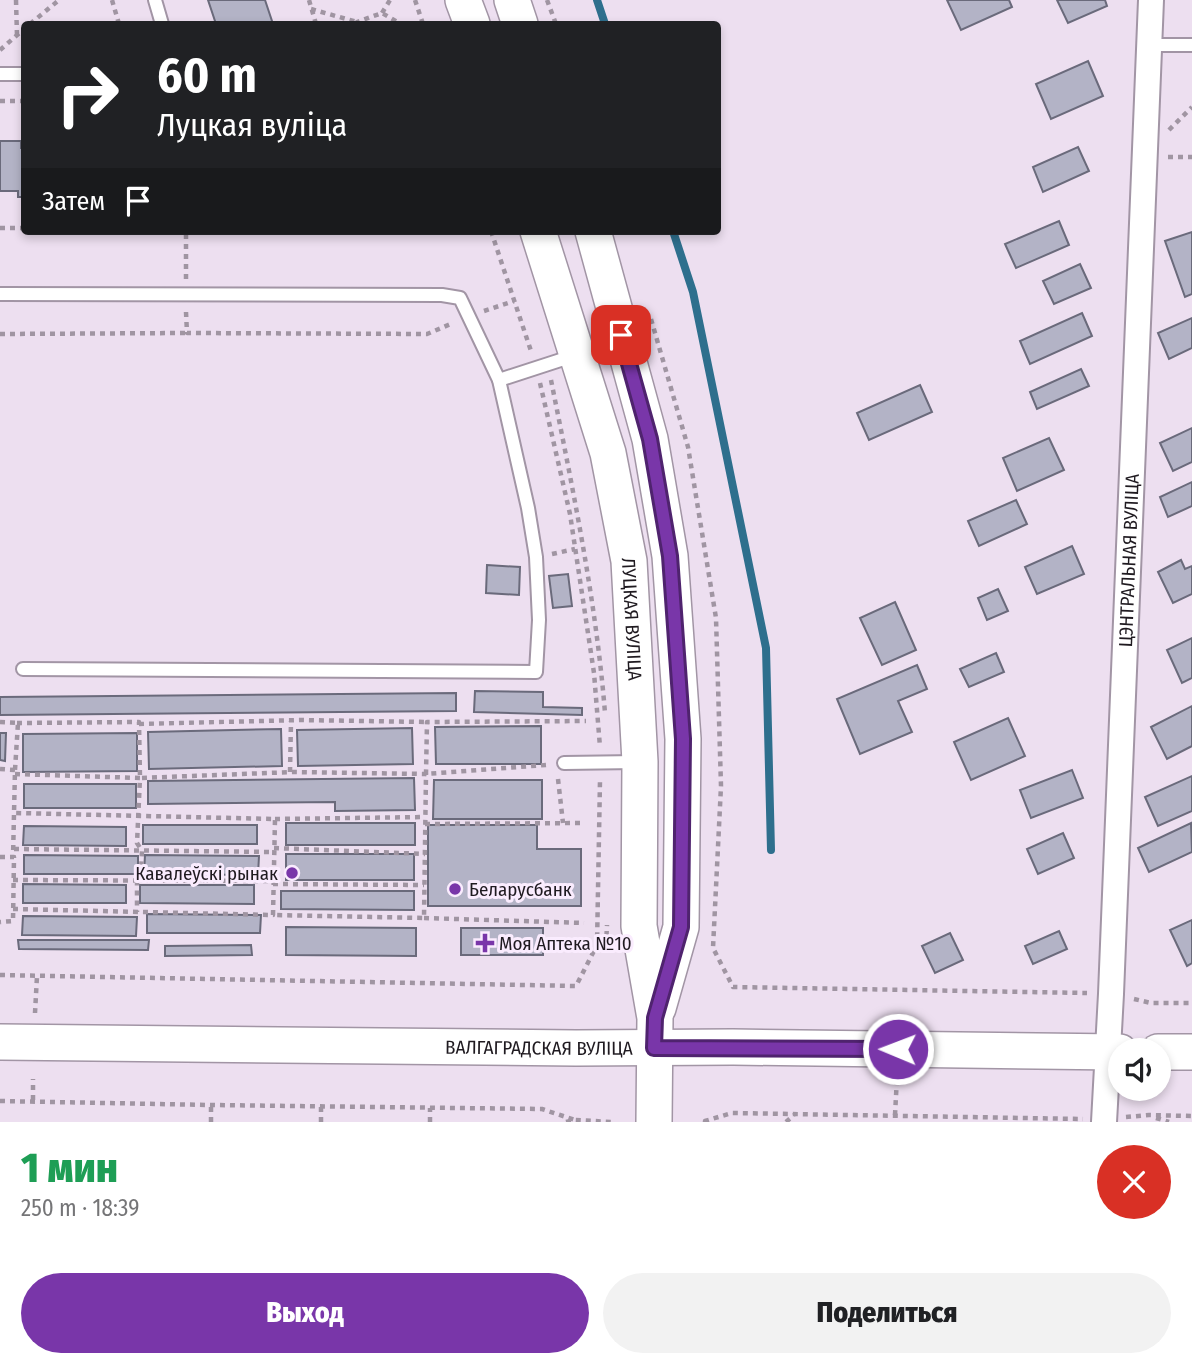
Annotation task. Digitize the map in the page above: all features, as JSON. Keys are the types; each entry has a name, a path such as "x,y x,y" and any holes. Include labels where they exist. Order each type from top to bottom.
{"street":[{"path":"463,0 471,21"},
{"path":"512,0 519,21"},
{"name":"ЦЭНТРАЛЬНАЯ ВУЛІЦА","path":"1113,1038 1111,994 1151,0"},
{"name":"ЛУЦКАЯ ВУЛІЦА","path":"538,235 554,362 608,453 629,561 616,762 655,1033 654,1122"},
{"name":"ЛУЦКАЯ ВУЛІЦА","path":"594,235 650,439 670,556 683,739 681,927 655,1033"},
{"name":"ВАЛГАГРАДСКАЯ ВУЛІЦА","path":"0,1042 655,1033 898,1049 1108,1052"},
{"path":"1171,1052 1192,1052"},
{"name":"ЦЭНТРАЛЬНАЯ ВУЛІЦА","path":"1104,1120 1108,1090"}],"lane":[{"path":"155,0 161,21"},
{"path":"1149,45 1192,46"},
{"path":"0,75 21,74"},
{"path":"0,294 442,295 460,298 499,380 528,508 536,557 539,620 536,673 23,669"},
{"path":"499,380 554,362"},
{"path":"561,763 616,762"}],"path":[{"path":"16,0 16,36"},
{"path":"34,21 59,0"},
{"path":"112,0 118,21"},
{"path":"309,0 315,21"},
{"path":"361,21 382,13 390,0"},
{"path":"415,0 422,21"},
{"path":"547,0 555,21"},
{"path":"312,9 350,21"},
{"path":"382,13 396,21"},
{"path":"0,50 21,32"},
{"path":"0,101 21,101"},
{"path":"0,228 21,228"},
{"path":"186,235 187,332"},
{"path":"0,975 576,986 597,945 616,762 554,362 514,301 492,235"},
{"path":"0,334 427,334 514,301"},
{"path":"554,362 570,514 594,673 616,762"},
{"path":"290,772 291,721"},
{"path":"0,722 139,724 586,721"},
{"path":"424,918 427,722"},
{"path":"0,922 13,922 17,723"},
{"path":"137,912 137,881 141,872 142,851 137,843 139,724"},
{"path":"0,769 139,778 290,772 426,774 561,763 563,823"},
{"path":"15,813 275,819 425,817"},
{"path":"272,915 275,819"},
{"path":"425,824 585,823"},
{"path":"14,849 274,850 425,854"},
{"path":"0,857 13,858"},
{"path":"13,880 424,886"},
{"path":"13,909 584,923"},
{"path":"607,919 607,946"},
{"path":"713,948 733,987 1111,994 1152,1003 1192,1003"},
{"path":"35,1017 37,976"},
{"path":"895,1115 898,1049"},
{"path":"33,1079 33,1100"},
{"path":"0,1101 542,1109 575,1120 612,1122"},
{"path":"211,1105 211,1122"},
{"path":"321,1106 321,1122"},
{"path":"430,1108 430,1122"},
{"path":"705,1122 733,1113 1104,1120 1149,1115 1192,1116"},
{"path":"786,1122 795,1114"},
{"path":"1149,1115 1169,1122"},
{"path":"566,1122 575,1120"}],"building":[{"path":"208,0 265,0 272,21 215,21"},
{"path":"947,0 1009,0 1012,7 961,30"},
{"path":"1057,0 1105,0 1107,6 1068,23"},
{"path":"1088,61 1103,96 1051,119 1036,84"},
{"path":"0,141 21,141 21,197 18,197 18,191 0,191"},
{"path":"1078,147 1089,171 1043,192 1033,167"},
{"path":"1059,221 1069,245 1016,268 1005,244"},
{"path":"1192,232 1192,294 1185,297 1165,241"},
{"path":"1080,264 1091,288 1054,304 1043,281"},
{"path":"1082,313 1092,336 1030,364 1020,341"},
{"path":"1192,318 1192,348 1169,359 1158,333"},
{"path":"1081,369 1089,386 1037,409 1030,392"},
{"path":"920,385 932,412 869,440 857,413"},
{"path":"1192,428 1192,462 1173,471 1160,443"},
{"path":"1049,438 1064,470 1017,491 1003,458"},
{"path":"1192,482 1192,506 1168,517 1160,497"},
{"path":"1016,500 1027,524 979,546 968,521"},
{"path":"1072,546 1084,574 1037,594 1025,567"},
{"path":"1181,560 1185,569 1192,566 1192,594 1173,603 1158,572"},
{"path":"487,565 520,567 519,595 486,593"},
{"path":"568,574 572,606 553,608 549,576"},
{"path":"998,589 1008,611 987,620 978,598"},
{"path":"895,602 916,650 882,665 860,618"},
{"path":"1192,638 1192,678 1182,683 1167,650"},
{"path":"996,653 1004,672 969,687 960,669"},
{"path":"917,665 927,689 898,701 912,732 860,754 837,699"},
{"path":"475,691 543,692 543,707 582,708 582,715 474,712"},
{"path":"456,693 456,711 0,715 0,697"},
{"path":"1192,706 1192,746 1167,759 1151,727"},
{"path":"1008,718 1025,756 971,780 954,742"},
{"path":"541,726 541,764 436,764 435,727"},
{"path":"412,728 413,764 298,766 297,730"},
{"path":"281,729 282,766 149,769 148,732"},
{"path":"0,733 6,733 5,761 0,760"},
{"path":"137,733 137,771 23,772 23,734"},
{"path":"1072,770 1083,798 1031,818 1020,790"},
{"path":"1192,776 1192,811 1158,826 1145,797"},
{"path":"414,778 415,810 335,811 335,802 148,804 148,781"},
{"path":"434,780 542,780 542,819 433,819"},
{"path":"24,784 136,784 136,808 24,808"},
{"path":"286,823 415,823 415,845 286,845"},
{"path":"1191,823 1192,852 1149,872 1138,848"},
{"path":"143,825 257,825 257,844 143,844"},
{"path":"428,825 537,825 537,849 581,849 581,906 428,906"},
{"path":"24,826 126,827 126,846 23,845"},
{"path":"1063,833 1074,858 1038,874 1027,849"},
{"path":"286,854 414,854 414,880 286,880"},
{"path":"24,855 138,856 138,874 24,874"},
{"path":"145,855 259,856 258,875 144,874"},
{"path":"23,884 126,885 126,903 23,903"},
{"path":"140,885 254,885 254,904 140,903"},
{"path":"281,891 414,891 414,910 281,909"},
{"path":"147,914 261,915 260,933 147,933"},
{"path":"23,916 137,917 136,936 22,935"},
{"path":"1192,920 1192,963 1187,966 1170,930"},
{"path":"286,927 416,928 416,956 286,955"},
{"path":"461,928 543,928 543,955 461,955"},
{"path":"1059,931 1067,949 1033,964 1025,946"},
{"path":"950,933 963,960 935,973 922,946"},
{"path":"18,940 149,940 148,950 19,949"},
{"path":"251,945 252,955 165,956 165,946"}],"waterway":[{"path":"597,0 604,21"},
{"path":"674,235 693,292 766,648 771,850"}],"place":[{"name":"Кавалеўскі рынак","path":"292,873"},
{"name":"Беларусбанк","path":"455,889"},
{"name":"Моя Аптека №10","path":"485,943"}],"route":[{"path":"621,335 650,439 670,556 683,739 681,927 655,1018 654,1048 898,1049"}]}
